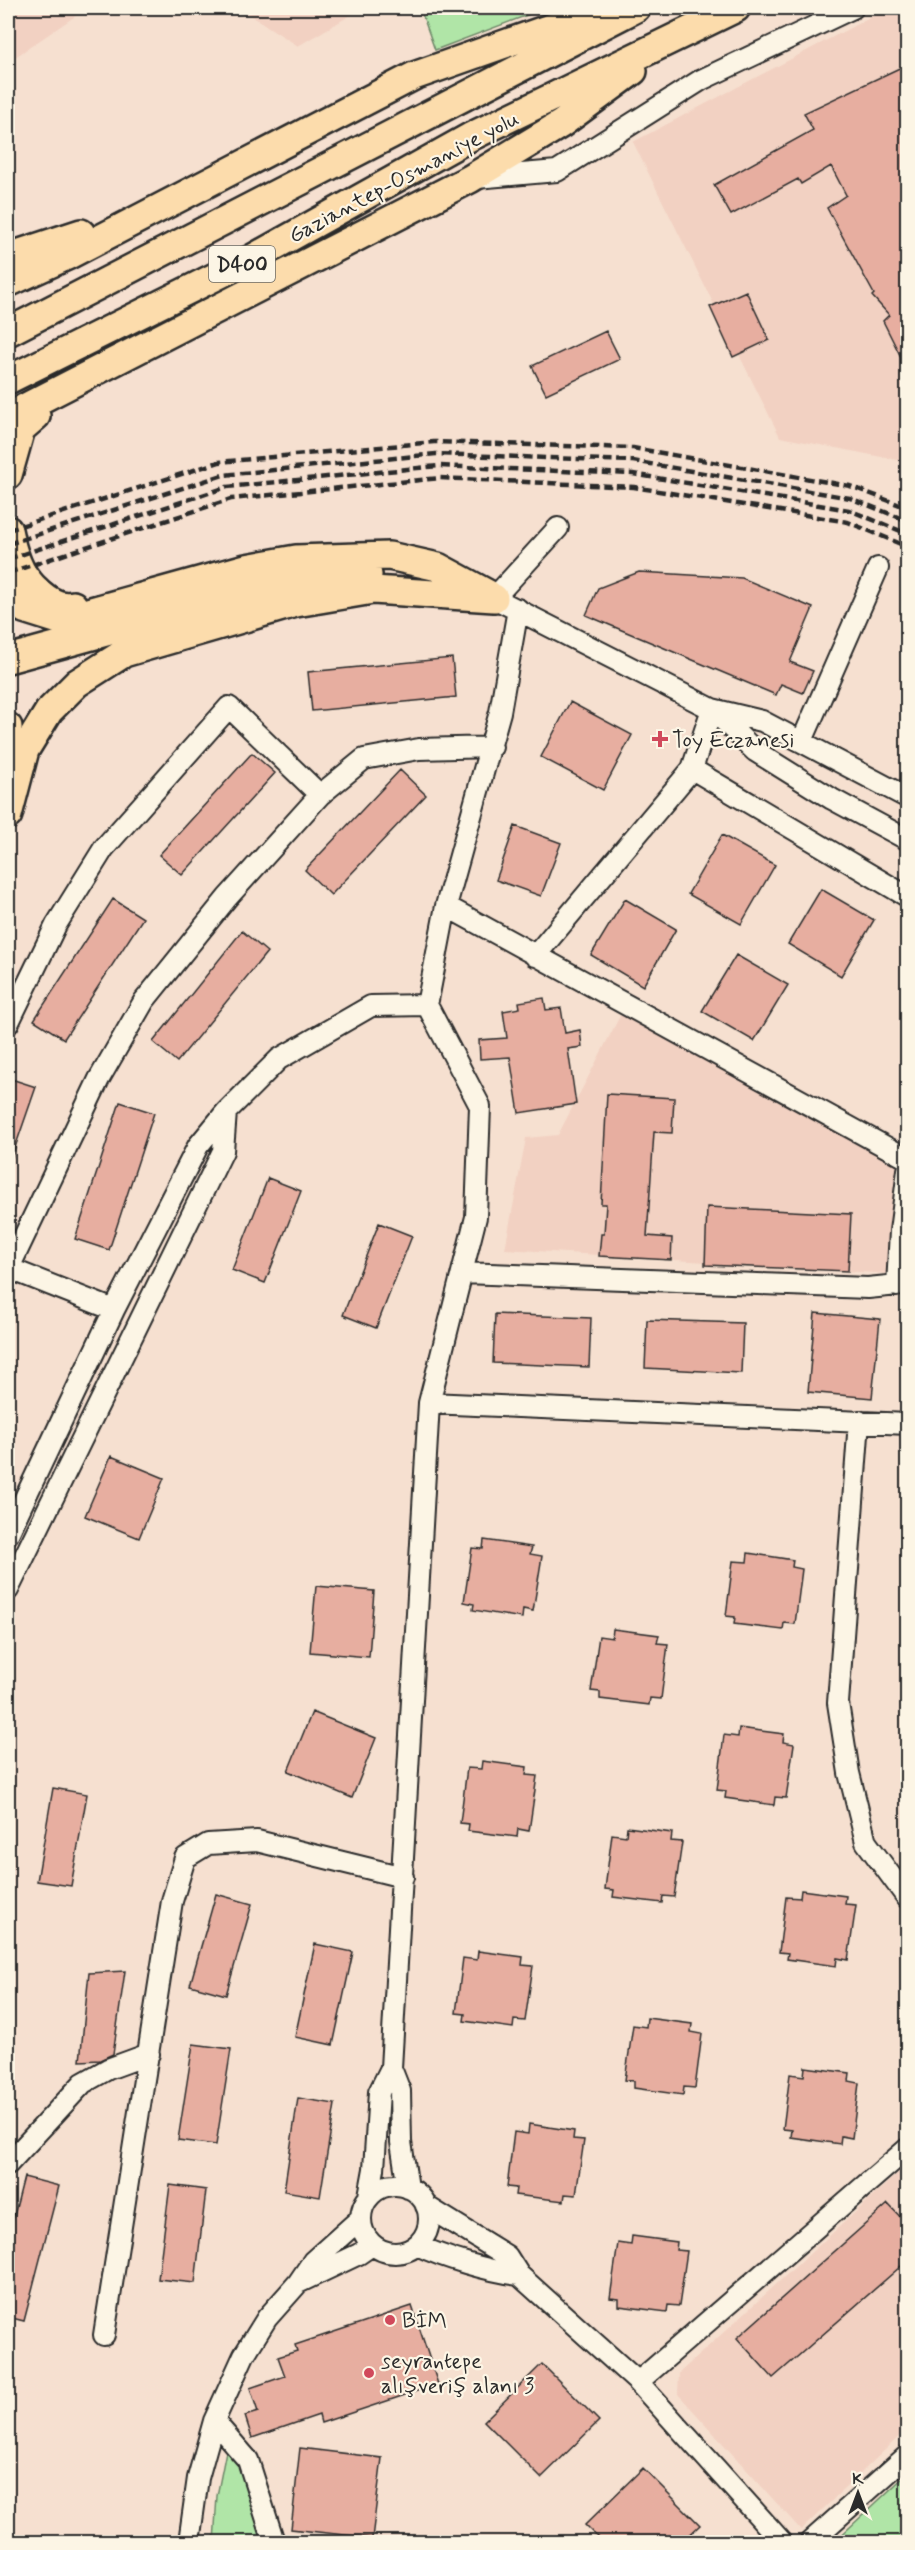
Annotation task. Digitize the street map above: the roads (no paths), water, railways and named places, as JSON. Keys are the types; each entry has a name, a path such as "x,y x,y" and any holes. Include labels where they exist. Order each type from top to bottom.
{"highway":[{"path":"8,283 67,256 414,76 608,8"},
{"name":"Gaziantep-Osmaniye yolu","path":"8,332 636,8"},
{"name":"Gaziantep-Osmaniye yolu","path":"8,380 253,258 470,137 736,8"},
{"path":"8,427 24,408 470,179 561,124 685,32"},
{"path":"8,258 167,204"},
{"path":"8,475 21,429 72,383"},
{"path":"8,530 17,564 43,598 66,607 105,597 180,587"},
{"path":"8,594 24,609 59,620 246,568 296,559 389,556 438,567 494,598"},
{"path":"8,659 295,580 378,575 431,582 494,598"},
{"path":"8,815 25,750 49,711 76,683 124,653 296,603 373,590 494,598"},
{"path":"8,727 8,733"}],"street":[{"path":"470,179 557,171 701,80 853,8"},
{"path":"558,528 494,598 712,709 762,721 908,798"},
{"path":"802,741 878,568"},
{"path":"408,2188 401,2142 400,2091 392,2068 429,1403 476,1217 480,1106 428,1005 446,906 492,747 518,609"},
{"path":"8,1024 56,925 104,848 229,707 320,795"},
{"path":"535,956 693,769 712,709"},
{"path":"712,709 755,751 832,799 908,840"},
{"path":"114,1310 8,1268 99,1078 144,1001 227,898 320,795 364,759 419,749 492,747"},
{"path":"693,769 908,897"},
{"path":"446,906 908,1159"},
{"path":"8,1534 114,1310 198,1146 226,1112 279,1059 371,1006 428,1005"},
{"path":"8,1590 223,1151 226,1112"},
{"path":"462,1273 868,1288 902,1285 900,1231 908,1170"},
{"path":"429,1403 908,1424"},
{"path":"859,1421 838,1703 849,1773 866,1842 908,1899"},
{"path":"105,2335 172,1901 185,1858 208,1844 257,1841 403,1877"},
{"path":"8,2164 82,2083 108,2069 149,2054"},
{"path":"369,2196 388,2186 408,2188 416,2192 426,2206 429,2217 424,2237 417,2245 406,2251 394,2253 382,2251 372,2245 362,2228 363,2206 369,2196 375,2151 379,2092 392,2068"},
{"path":"638,2382 908,2148"},
{"path":"426,2206 507,2256 519,2275 638,2382 782,2542"},
{"path":"189,2542 198,2478 214,2421 243,2355 267,2318 298,2283 312,2261 361,2218"},
{"path":"298,2283 359,2254 372,2245"},
{"path":"417,2245 431,2252 497,2272 519,2275"},
{"path":"214,2421 248,2460 274,2542"},
{"path":"810,2542 908,2455"}],"railway":[{"path":"8,530 219,462 434,442 633,448 850,486 908,508"},
{"path":"8,544 223,475 436,454 633,461 850,498 908,521"},
{"path":"8,559 227,487 438,466 633,474 849,510 908,534"},
{"path":"8,573 231,499 440,478 634,487 848,522 908,547"}],"place":[{"name":"Toy Eczanesi","path":"660,739"},
{"name":"BİM","path":"390,2320"},
{"name":"seyrantepe alışveriş alanı 3","path":"369,2373"}]}
